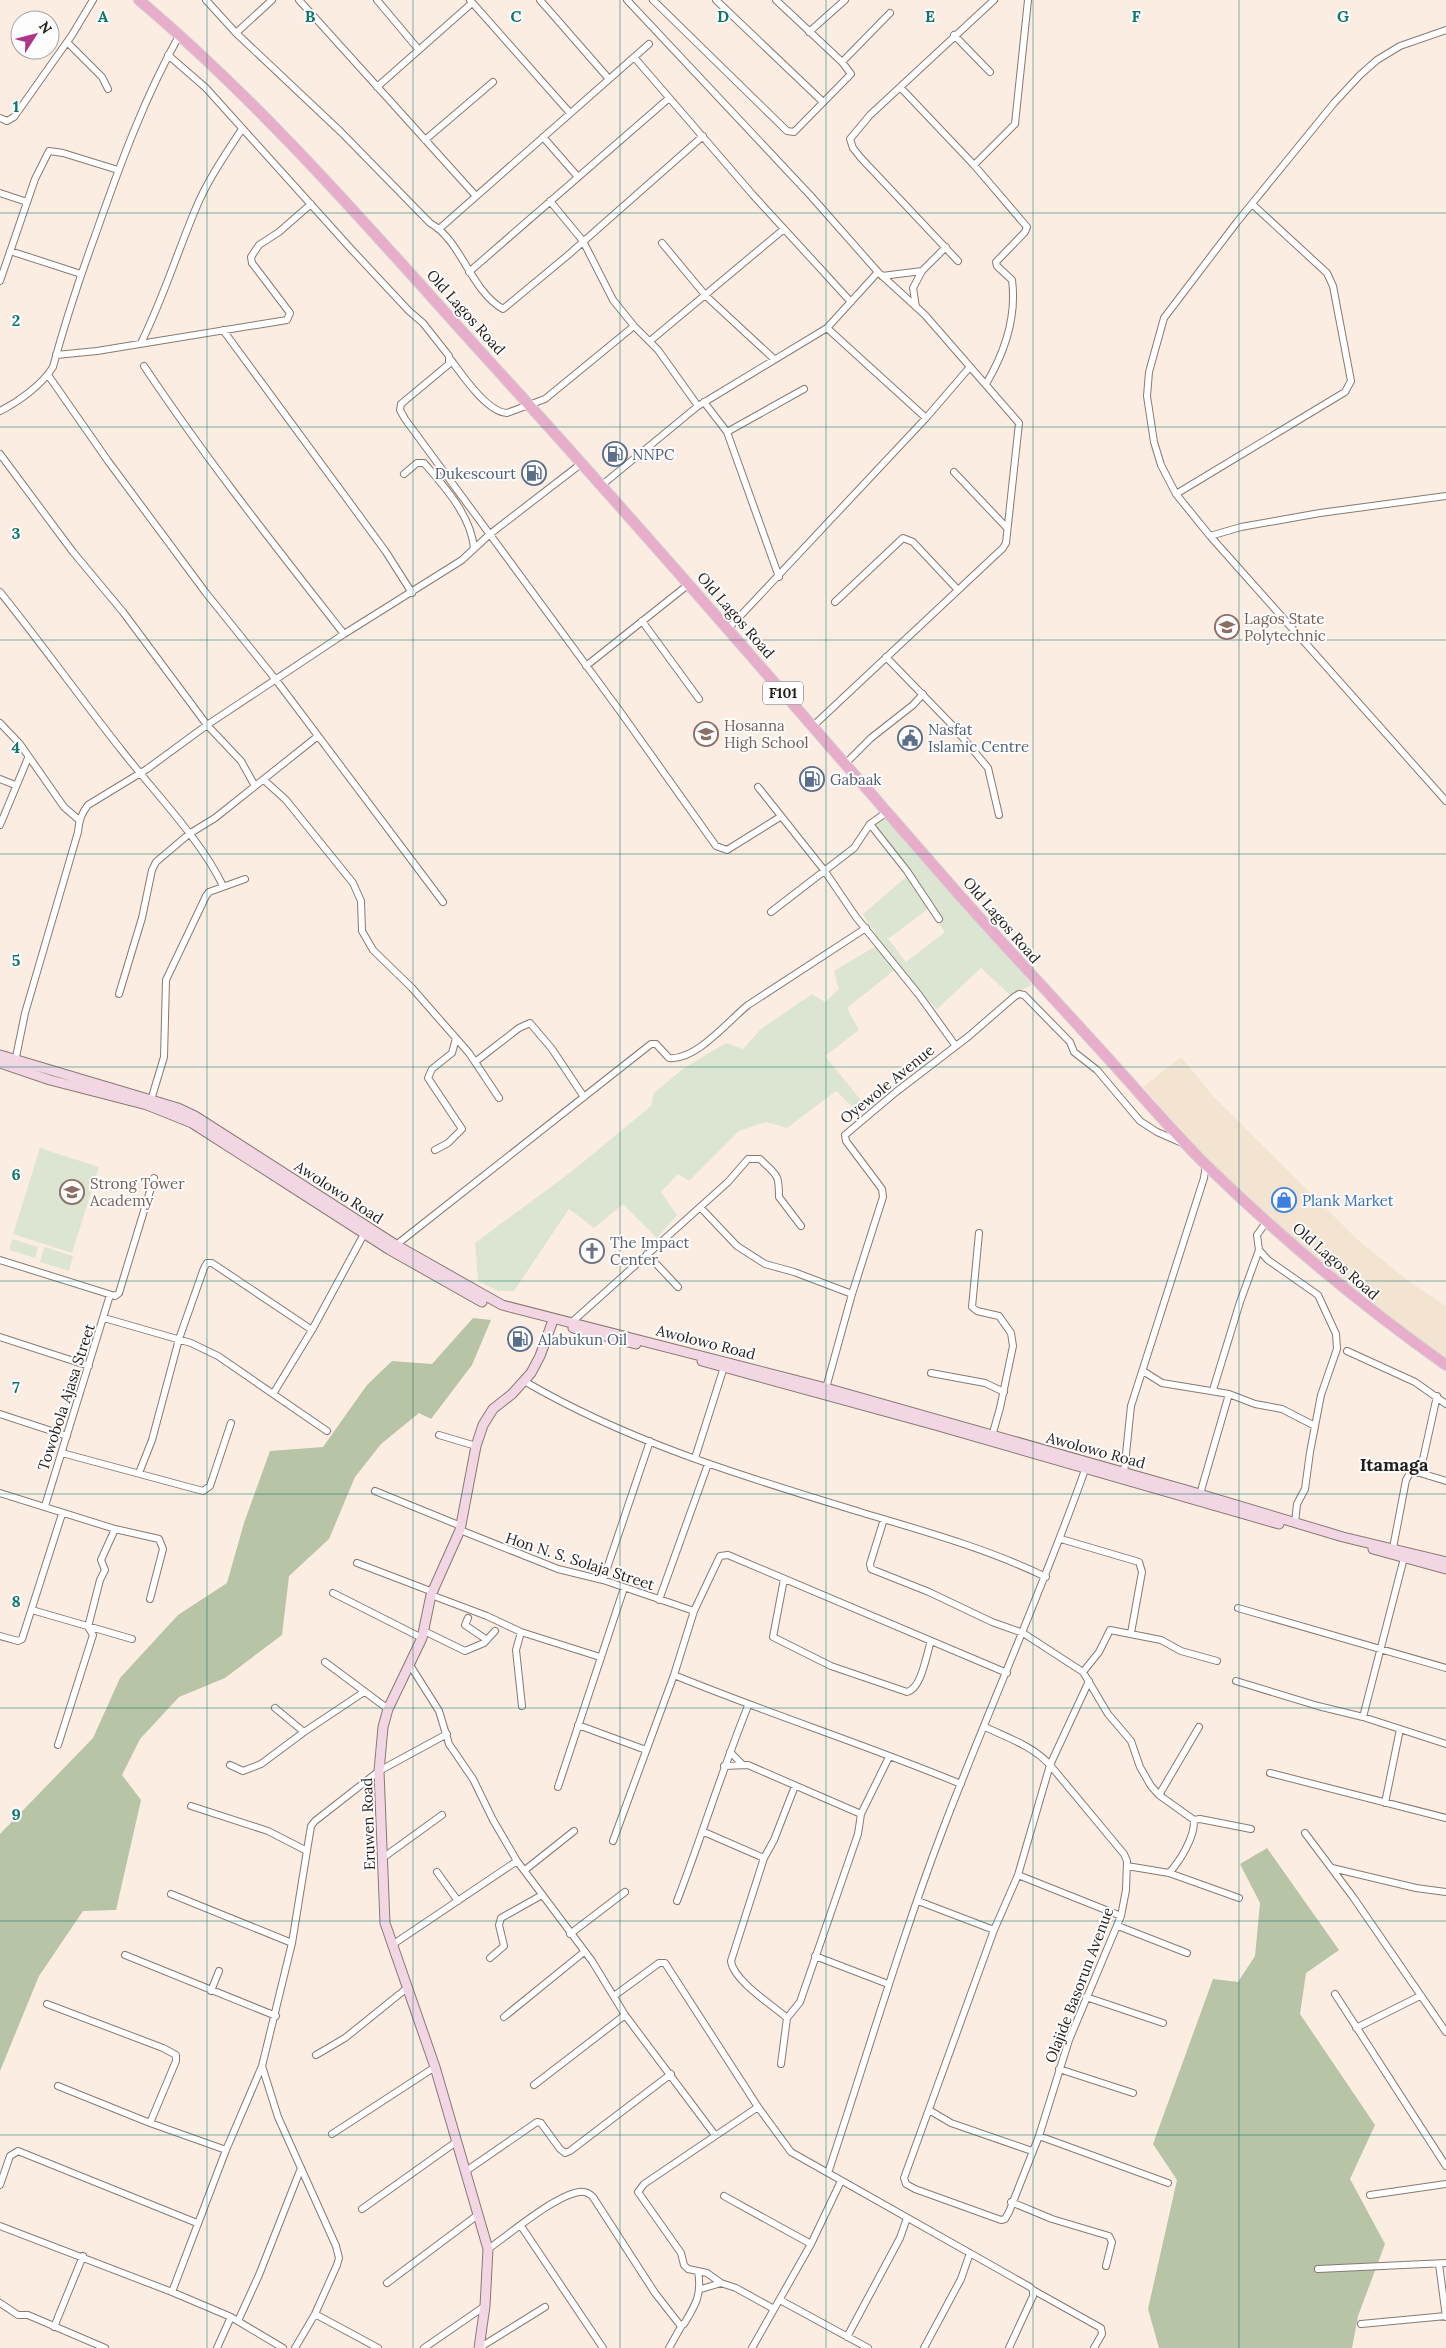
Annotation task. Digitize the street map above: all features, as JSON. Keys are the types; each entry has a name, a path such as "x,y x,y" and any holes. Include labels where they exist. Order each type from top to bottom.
{"main road":[{"name":"Old Lagos Road","path":"139,0 180,34 294,145 582,462 1029,974 1186,1144 1267,1221 1375,1314 1446,1365"},
{"name":"Awolowo Road","path":"0,1055 50,1080 147,1105 192,1123 364,1234 450,1286 501,1307 552,1323 935,1424 1446,1569"},
{"name":"Awolowo Road","path":"0,1063 15,1064 151,1100 195,1116 396,1245 491,1303"},
{"name":"Awolowo Road","path":"501,1307 572,1322 826,1388 992,1436 1086,1466 1124,1472 1343,1537 1446,1562"},
{"name":"Eruwen Road","path":"479,2348 486,2306 488,2249 435,2067 384,1920 384,1857 379,1771 383,1727 388,1709 423,1634 432,1594 461,1528 476,1446 483,1425 493,1409 524,1381 540,1356 552,1323"}],"street":[{"path":"0,118 7,121 14,116 68,42 93,0"},
{"path":"206,0 236,33 341,132 430,224 439,228 458,252 464,267 503,309 702,136"},
{"path":"236,33 272,0"},
{"path":"299,0 476,196"},
{"path":"377,0 419,50"},
{"path":"540,0 609,79"},
{"path":"627,0 810,195 880,274 916,307 1019,423 1004,548 812,727"},
{"path":"653,0 790,133 794,132 850,78 850,70 776,0"},
{"path":"716,0 725,3 823,102"},
{"path":"809,32 845,0"},
{"path":"958,261 861,158 850,143 852,134 954,34 994,0"},
{"path":"974,165 1014,124 1028,0"},
{"path":"377,86 471,1 570,113"},
{"path":"842,62 890,13"},
{"path":"1446,30 1400,46 1377,60 1334,103 1252,204 1164,318 1154,348 1147,396 1150,421 1161,465 1176,494 1210,536 1446,801"},
{"path":"0,411 14,404 48,374 56,356 81,274 118,170 148,96 180,34"},
{"path":"954,34 990,72"},
{"path":"68,42 102,77 108,89"},
{"path":"439,228 649,44"},
{"path":"168,55 206,88 409,311 423,323 484,400 501,413 514,412 550,396 634,326"},
{"path":"634,57 784,229 851,302"},
{"path":"425,140 493,82"},
{"path":"900,87 974,165 1027,226 1026,232 996,262 997,266 1012,280 1011,318 1009,337 999,362 986,384"},
{"path":"469,272 668,98"},
{"path":"141,343 164,293 196,208 220,162 242,129"},
{"path":"543,137 578,177"},
{"path":"0,281 42,162 49,151 63,153 118,170"},
{"path":"0,193 27,202"},
{"path":"550,201 583,241 613,300 634,326 650,341 698,406"},
{"path":"56,356 97,352 223,330 280,323 290,317 290,313 252,263 251,257 259,245 279,232 311,204"},
{"path":"1176,494 1345,392 1351,381 1334,286 1327,273 1252,204"},
{"path":"650,341 784,229"},
{"path":"662,243 706,296 774,359"},
{"path":"916,307 912,288 922,271 946,247"},
{"path":"10,251 81,274"},
{"path":"602,485 698,406 827,328 880,274 922,271"},
{"path":"827,328 926,418"},
{"path":"223,330 386,552 412,593"},
{"path":"451,360 447,366 404,400 400,410 405,420 716,846 727,850 780,817"},
{"path":"144,366 181,422 258,526 344,634"},
{"path":"728,629 779,577 970,368"},
{"path":"48,374 206,593 276,680 443,902"},
{"path":"726,432 804,389"},
{"path":"704,402 717,417 726,432 779,577"},
{"path":"0,454 98,584 123,612 207,725 241,760 255,786"},
{"path":"15,1064 25,1013 78,832 79,820 88,806 140,773 207,725 344,634 462,560 490,534 582,462"},
{"path":"404,474 417,463 424,463 462,511 473,536 474,548"},
{"path":"954,472 1007,528"},
{"path":"1210,536 1241,527 1320,513 1446,496"},
{"path":"835,602 903,538 913,542 958,590"},
{"path":"586,666 689,584"},
{"path":"0,592 140,773 190,834 216,871 223,886"},
{"path":"642,621 699,699"},
{"path":"886,656 966,741 990,771 999,815"},
{"path":"845,764 871,738 913,705 923,694"},
{"path":"0,723 20,744 64,807 79,820"},
{"path":"119,994 142,918 152,870 156,862 190,834 215,818 264,780 318,736"},
{"path":"0,825 28,758"},
{"path":"0,779 16,785"},
{"path":"264,780 286,800 353,883 361,901 362,931 373,950 412,988 456,1038 499,1098"},
{"path":"758,787 824,870 856,918 925,1002 955,1045"},
{"path":"771,912 854,848 870,824 887,812"},
{"path":"870,824 907,871 938,919"},
{"path":"151,1100 164,1057 166,980 209,892 245,879"},
{"path":"396,1245 651,1044 656,1044 669,1058 681,1057 715,1037 730,1019 748,1005 866,928"},
{"name":"Oyewole Avenue","path":"826,1388 852,1294 883,1197 882,1189 846,1141 845,1135 1019,994 1024,995 1070,1042 1074,1052 1097,1070 1140,1122 1157,1132 1186,1144"},
{"path":"475,1062 519,1028 530,1023 552,1049 584,1097"},
{"path":"435,1150 448,1143 462,1129 428,1078 432,1069 452,1053 456,1038"},
{"path":"572,1322 728,1182 748,1159 760,1159 778,1176 780,1186 779,1197 801,1226"},
{"path":"1124,1472 1131,1406 1204,1178 1206,1164"},
{"path":"0,1260 115,1296 119,1293 154,1178"},
{"path":"700,1207 737,1246 759,1261 852,1294"},
{"path":"1213,1390 1236,1312 1259,1250 1257,1235 1267,1221"},
{"path":"273,1394 312,1330 364,1234"},
{"path":"979,1234 972,1307 977,1311 999,1316 1011,1333 1012,1355 992,1436"},
{"path":"1259,1250 1278,1270 1318,1295 1336,1334 1337,1349 1321,1395 1305,1489 1297,1504 1295,1523"},
{"path":"647,1254 678,1287"},
{"path":"139,1472 157,1422 179,1339 207,1263 212,1263 312,1330"},
{"name":"Towobola Ajasa Street","path":"45,1506 90,1366 110,1295"},
{"path":"104,1318 179,1339 218,1356 327,1431"},
{"path":"0,1337 90,1366"},
{"path":"1347,1351 1415,1382 1446,1404"},
{"path":"695,1458 724,1367"},
{"path":"1143,1371 1162,1383 1198,1390 1213,1390 1255,1404 1282,1409 1315,1426"},
{"path":"931,1373 985,1383 1004,1392"},
{"path":"524,1381 568,1407 708,1464 984,1550 1046,1576"},
{"path":"1200,1494 1229,1394"},
{"path":"1420,1473 1437,1396"},
{"path":"0,1414 67,1436"},
{"path":"62,1453 139,1472 174,1485 203,1491 207,1490 231,1422"},
{"path":"439,1435 476,1446"},
{"path":"604,1580 650,1441"},
{"path":"659,1600 708,1464"},
{"path":"828,2174 880,2017 888,1984 961,1784 1061,1539 1086,1466"},
{"path":"1393,1548 1406,1480 1410,1473 1420,1473 1446,1481"},
{"name":"Hon N. S. Solaja Street","path":"375,1491 558,1569 604,1580 694,1611"},
{"path":"0,1492 45,1506 62,1514 114,1529 159,1539 162,1544 150,1599"},
{"path":"0,1636 18,1641 22,1639 62,1514"},
{"path":"884,1519 870,1564 871,1570 929,1592 992,1622 1023,1633 1083,1672 1108,1714 1131,1741 1140,1767 1159,1795 1194,1820 1251,1829"},
{"path":"58,1745 93,1636 88,1627 100,1580 105,1570 102,1560 114,1529"},
{"path":"1061,1539 1139,1562 1142,1572 1131,1633"},
{"path":"613,1841 674,1675 694,1611 720,1556 728,1555 1007,1673"},
{"path":"1363,1717 1404,1558"},
{"path":"357,1563 487,1616 521,1632 600,1657"},
{"path":"784,1579 773,1636 832,1666 907,1692 912,1691 917,1685 931,1641"},
{"path":"558,1787 624,1588"},
{"path":"333,1593 465,1651 475,1648 495,1631"},
{"path":"1238,1608 1446,1668"},
{"path":"32,1610 132,1639"},
{"path":"468,1618 465,1625 486,1640"},
{"path":"1083,1672 1099,1652 1110,1630 1161,1640 1181,1651 1217,1661"},
{"path":"521,1632 516,1650 522,1706"},
{"path":"325,1662 388,1709"},
{"path":"410,1664 439,1711 449,1744 473,1779 492,1820 517,1861 584,1952 625,2015 671,2074 714,2135"},
{"path":"674,1675 748,1706 889,1757 911,1763 961,1784"},
{"path":"1032,2151 951,2123 930,2110 994,1930 1018,1875 1050,1765 1089,1681"},
{"path":"1236,1681 1318,1706 1363,1717 1446,1744"},
{"path":"230,1765 237,1770 249,1769 261,1764 304,1732 364,1692"},
{"path":"677,1901 704,1832 724,1766 748,1706"},
{"path":"275,1708 304,1732"},
{"path":"578,1724 646,1750"},
{"name":"Olajide Basorun Avenue","path":"930,2110 905,2172 906,2184 1001,2220 1005,2219 1039,2136 1059,2069 1086,1997 1118,1926 1126,1890 1127,1866 1124,1854 1050,1765 1034,1750 985,1726"},
{"path":"1159,1795 1200,1727"},
{"path":"1384,1803 1400,1729"},
{"path":"172,2292 226,2150 262,2066 276,2016 292,1943 311,1826 379,1771 447,1734"},
{"path":"730,1752 742,1764 861,1814"},
{"path":"781,2064 787,2018 800,2002 858,1834 861,1814 889,1757"},
{"path":"724,1766 742,1764"},
{"path":"1270,1773 1446,1818"},
{"path":"787,2018 732,1968 731,1961 764,1858 774,1840 795,1786"},
{"path":"191,1806 260,1828 306,1851"},
{"path":"384,1857 442,1815"},
{"path":"1169,1873 1178,1862 1188,1842 1194,1820"},
{"path":"525,1870 574,1831"},
{"path":"704,1832 764,1858"},
{"path":"1304,1833 1332,1868 1446,2032"},
{"path":"392,1945 517,1861"},
{"path":"1127,1866 1169,1873 1239,1898"},
{"path":"1332,1868 1416,1888 1446,1892"},
{"path":"437,1872 458,1901"},
{"path":"1018,1875 1121,1916"},
{"path":"570,1934 625,1892"},
{"path":"172,1894 292,1943"},
{"path":"490,1958 504,1946 499,1925 501,1918 542,1895"},
{"path":"918,1902 994,1930"},
{"path":"1118,1926 1186,1953"},
{"path":"504,2017 584,1952"},
{"path":"125,1955 276,2016"},
{"path":"815,1956 888,1984"},
{"path":"614,1996 659,1963 665,1963 758,2107 791,2152 1101,2328 1102,2334 1094,2348"},
{"path":"211,1991 219,1971"},
{"path":"316,2055 345,2038 407,1988"},
{"path":"1335,1994 1446,2166"},
{"path":"1356,2028 1420,1996"},
{"path":"1086,1997 1163,2024"},
{"path":"47,2004 163,2048 176,2055 176,2061 150,2123"},
{"path":"534,2085 625,2015"},
{"path":"1440,2023 1446,2018"},
{"path":"262,2066 278,2117 336,2246 339,2258 315,2314 295,2348"},
{"path":"332,2134 435,2067"},
{"path":"1059,2069 1133,2092"},
{"path":"466,2171 537,2122 541,2123 560,2149 565,2152 570,2151 671,2074"},
{"path":"58,2086 150,2123 226,2150"},
{"path":"758,2107 644,2184 638,2192 680,2253 684,2265 688,2269 707,2273 721,2283 736,2288 774,2309"},
{"path":"1039,2136 1168,2183"},
{"path":"362,2208 456,2142"},
{"path":"0,2185 10,2156 18,2151 197,2223"},
{"path":"217,2348 259,2275 301,2168"},
{"path":"752,2348 811,2244 841,2181"},
{"path":"1370,2195 1446,2184"},
{"path":"488,2249 562,2198 580,2191 588,2193 677,2324 682,2325"},
{"path":"724,2196 811,2244"},
{"path":"1012,2202 1052,2219 1109,2236 1112,2242 1106,2266"},
{"path":"387,2283 479,2214"},
{"path":"847,2336 900,2238 907,2218"},
{"path":"0,2226 83,2256 172,2292 234,2319 282,2348"},
{"path":"521,2226 603,2348"},
{"path":"924,2348 961,2279 970,2253"},
{"path":"54,2327 83,2256"},
{"path":"1318,2269 1442,2264 1446,2317 1362,2324"},
{"path":"669,2348 694,2306 701,2289 698,2271"},
{"path":"701,2289 721,2283"},
{"path":"1009,2348 1033,2296 1033,2290"},
{"path":"780,2300 868,2348"},
{"path":"0,2303 18,2315 28,2315 105,2348"},
{"path":"424,2348 486,2306"},
{"path":"479,2348 545,2306"},
{"path":"315,2314 378,2348"}],"shaded area":[{"name":"Plank Market","path":"1181,1057 1214,1097 1358,1240 1407,1280 1446,1306 1446,1362 1341,1279 1268,1217 1202,1155 1143,1087"}],"green space":[{"path":"879,809 1032,985 1010,995 981,968 937,1009 896,969 847,1008 859,1030 825,1056 864,1104 857,1111 836,1091 787,1128 766,1122 739,1131 689,1181 678,1174 661,1192 677,1215 657,1238 623,1204 594,1228 569,1209 514,1291 498,1291 478,1281 475,1243 571,1172 651,1106 654,1093 684,1068 726,1043 743,1049 761,1029 812,994 825,1002 839,989 834,971 881,943 863,914 912,872 875,824","holes":["928,909 945,932 906,962 888,939"]},
{"path":"40,1148 99,1167 72,1253 13,1234"},
{"path":"12,1239 38,1247 35,1258 9,1250"},
{"path":"44,1247 73,1256 69,1271 40,1262"},
{"path":"473,1318 491,1320 472,1365 431,1419 419,1413 381,1444 355,1477 329,1539 289,1576 282,1635 225,1678 179,1697 140,1739 122,1775 141,1800 116,1910 83,1911 39,1976 0,2071 0,1834 93,1738 120,1678 178,1615 227,1583 244,1523 270,1451 323,1447 367,1385 392,1361 432,1364"},
{"path":"1267,1848 1339,1950 1306,1973 1300,2014 1375,2125 1350,2179 1385,2244 1358,2316 1352,2348 1159,2348 1148,2309 1177,2180 1153,2144 1213,1979 1238,1982 1255,1956 1260,1903 1240,1864"}],"place":[{"name":"NNPC","path":"615,454"},
{"name":"Dukescourt","path":"534,473"},
{"name":"Lagos State Polytechnic","path":"1227,627"},
{"name":"Hosanna High School","path":"706,734"},
{"name":"Nasfat Islamic Centre","path":"910,738"},
{"name":"Gabaak","path":"812,779"},
{"name":"Strong Tower Academy","path":"72,1192"},
{"name":"Plank Market","path":"1284,1200"},
{"name":"The Impact Center","path":"592,1251"},
{"name":"Alabukun Oil","path":"520,1339"}],"district":[{"name":"Itamaga","path":"1394,1464"}]}
